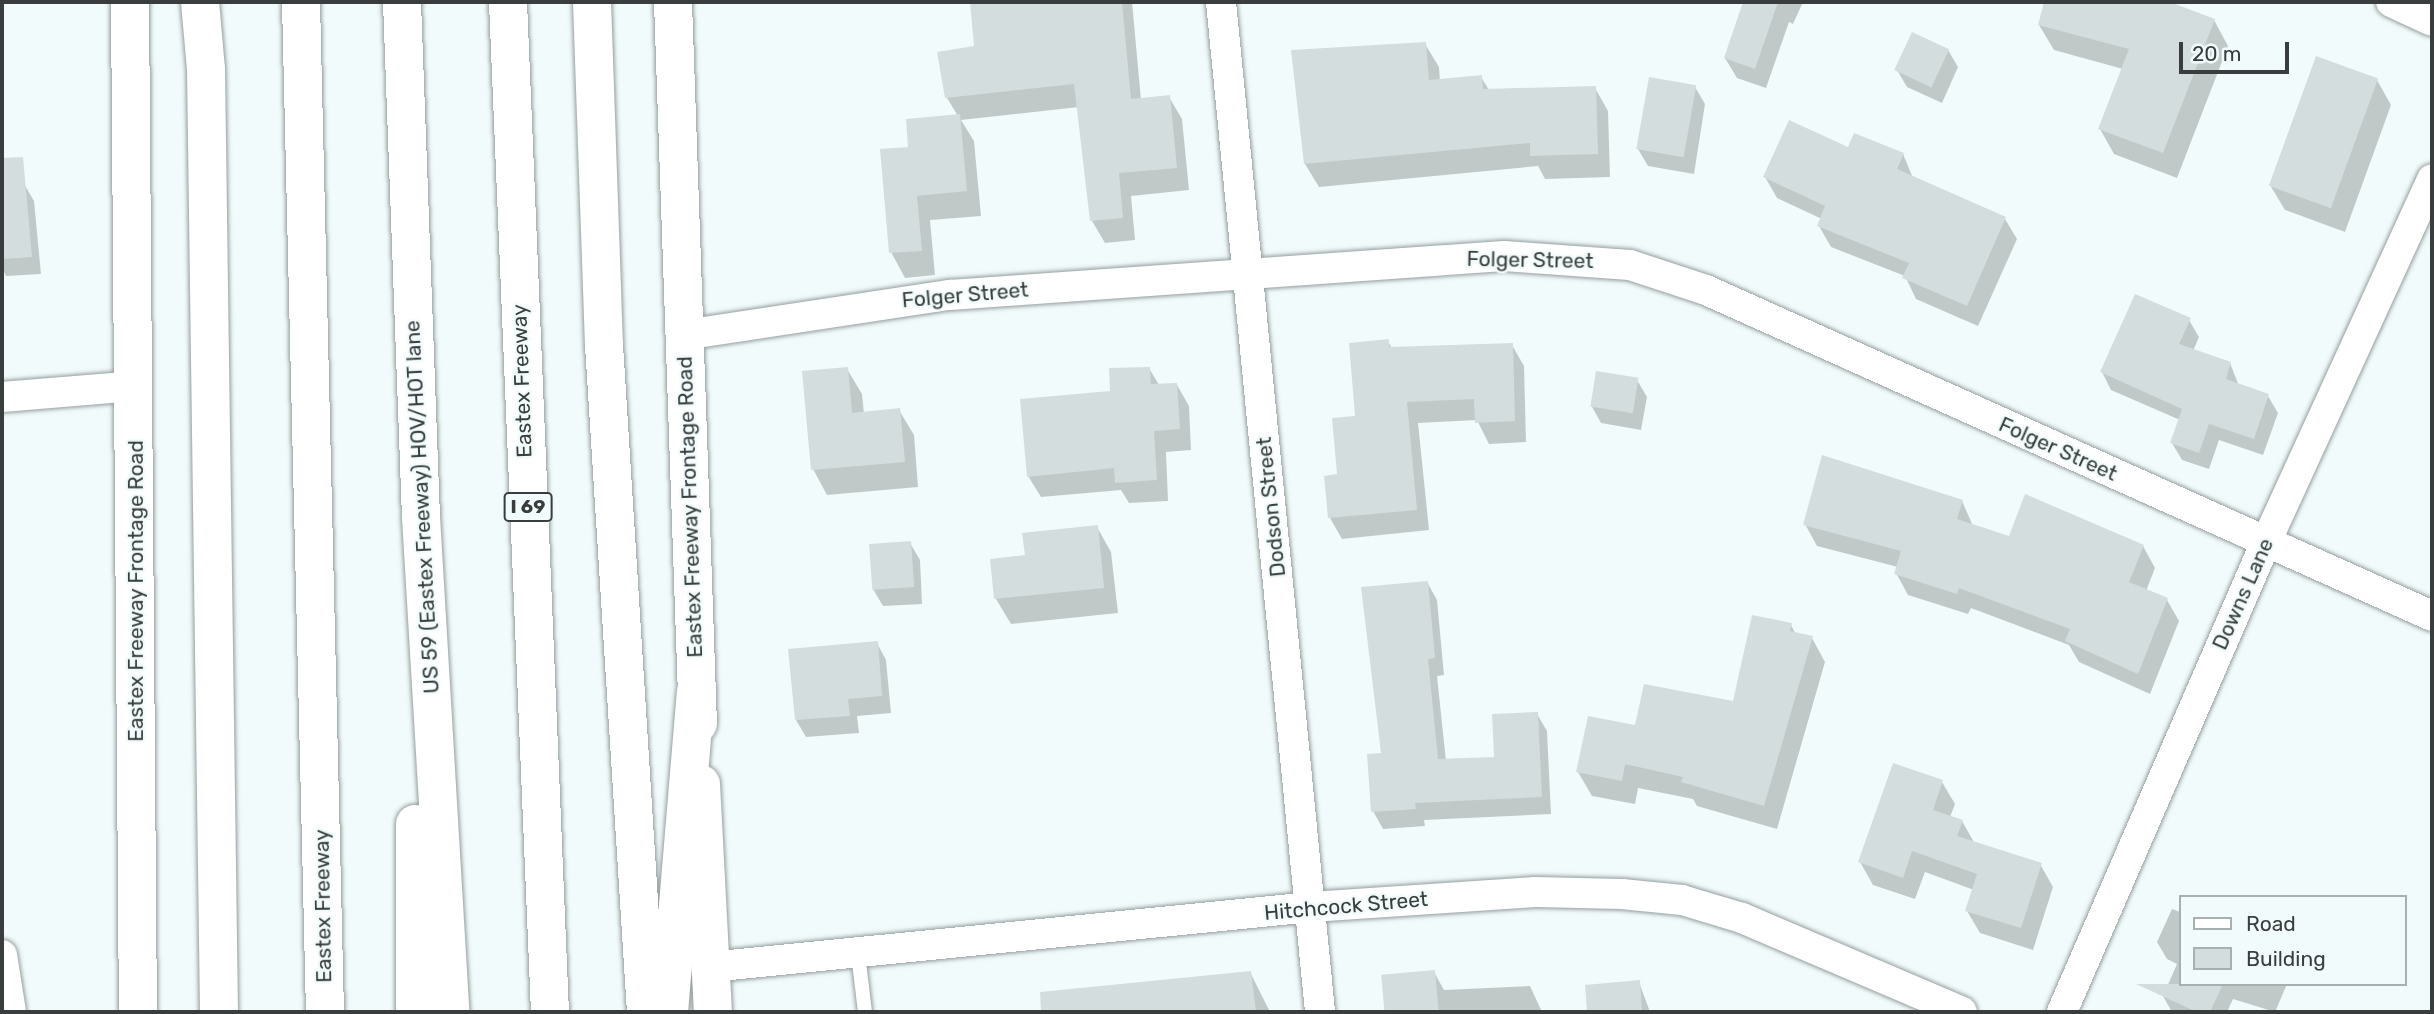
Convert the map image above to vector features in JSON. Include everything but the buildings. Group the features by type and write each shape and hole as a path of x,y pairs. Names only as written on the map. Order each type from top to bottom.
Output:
{"main road":[{"name":"Eastex Freeway Frontage Road","path":"130,2 138,1012"},
{"path":"200,2 206,69 219,1012"},
{"name":"Eastex Freeway","path":"301,2 325,1012"},
{"name":"US 59 (Eastex Freeway) HOV/HOT lane","path":"402,2 421,517 448,1000"},
{"name":"Eastex Freeway","path":"508,2 551,1012"},
{"path":"592,2 604,345 646,1012"},
{"name":"Eastex Freeway Frontage Road","path":"673,2 696,692 713,1012"},
{"path":"415,1012 421,517"},
{"path":"669,1012 696,692"},
{"path":"299,1012 321,799"}],"street":[{"name":"Dodson Street","path":"1221,2 1320,1012"},
{"path":"2391,2 2432,21"},
{"name":"Downs Lane","path":"2062,1012 2266,542 2432,179"},
{"name":"Folger Street","path":"684,335 950,295 1504,256 1630,265 1706,290 2432,616"},
{"path":"2,397 135,386"},
{"name":"Hitchcock Street","path":"709,967 1311,907 1535,892 1682,900 1791,936 1957,1011"},
{"path":"2,955 11,1012"}],"lane":[{"path":"858,954 865,1012"}]}
